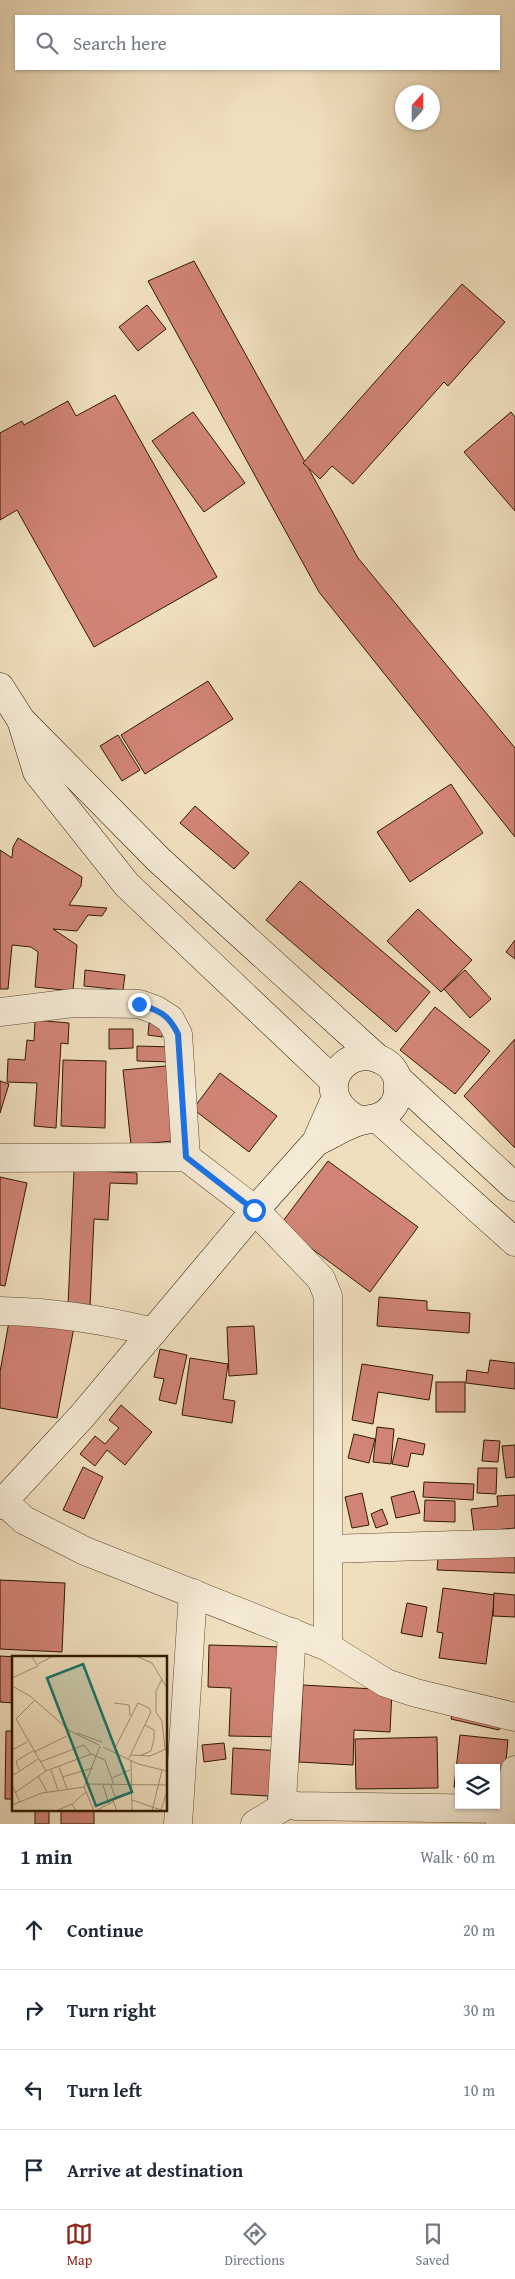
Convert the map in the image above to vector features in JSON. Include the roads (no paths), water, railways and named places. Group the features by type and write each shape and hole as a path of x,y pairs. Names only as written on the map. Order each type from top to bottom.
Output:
{"street":[{"path":"0,687 21,720 159,860 376,1057 390,1065 398,1079 515,1187"},
{"path":"21,720 37,772 127,885 334,1090 345,1114 370,1120 515,1242"},
{"path":"0,1012 72,1003 139,1004 156,1010 170,1019 178,1034 186,1157"},
{"path":"376,1057 358,1056 342,1065 316,1142 254,1210 84,1415 2,1503 24,1520 86,1551 328,1647 386,1683 416,1693 515,1717"},
{"path":"316,1142 392,1109 399,1095 398,1079"},
{"path":"0,1158 186,1157 254,1210 321,1279 328,1296 328,1647"},
{"path":"0,1311 49,1312 111,1321 153,1332"},
{"path":"329,1549 515,1542"},
{"path":"178,1824 193,1593"},
{"path":"292,1632 282,1801 296,1806 502,1816 515,1770"},
{"path":"256,1824 288,1804"}]}
